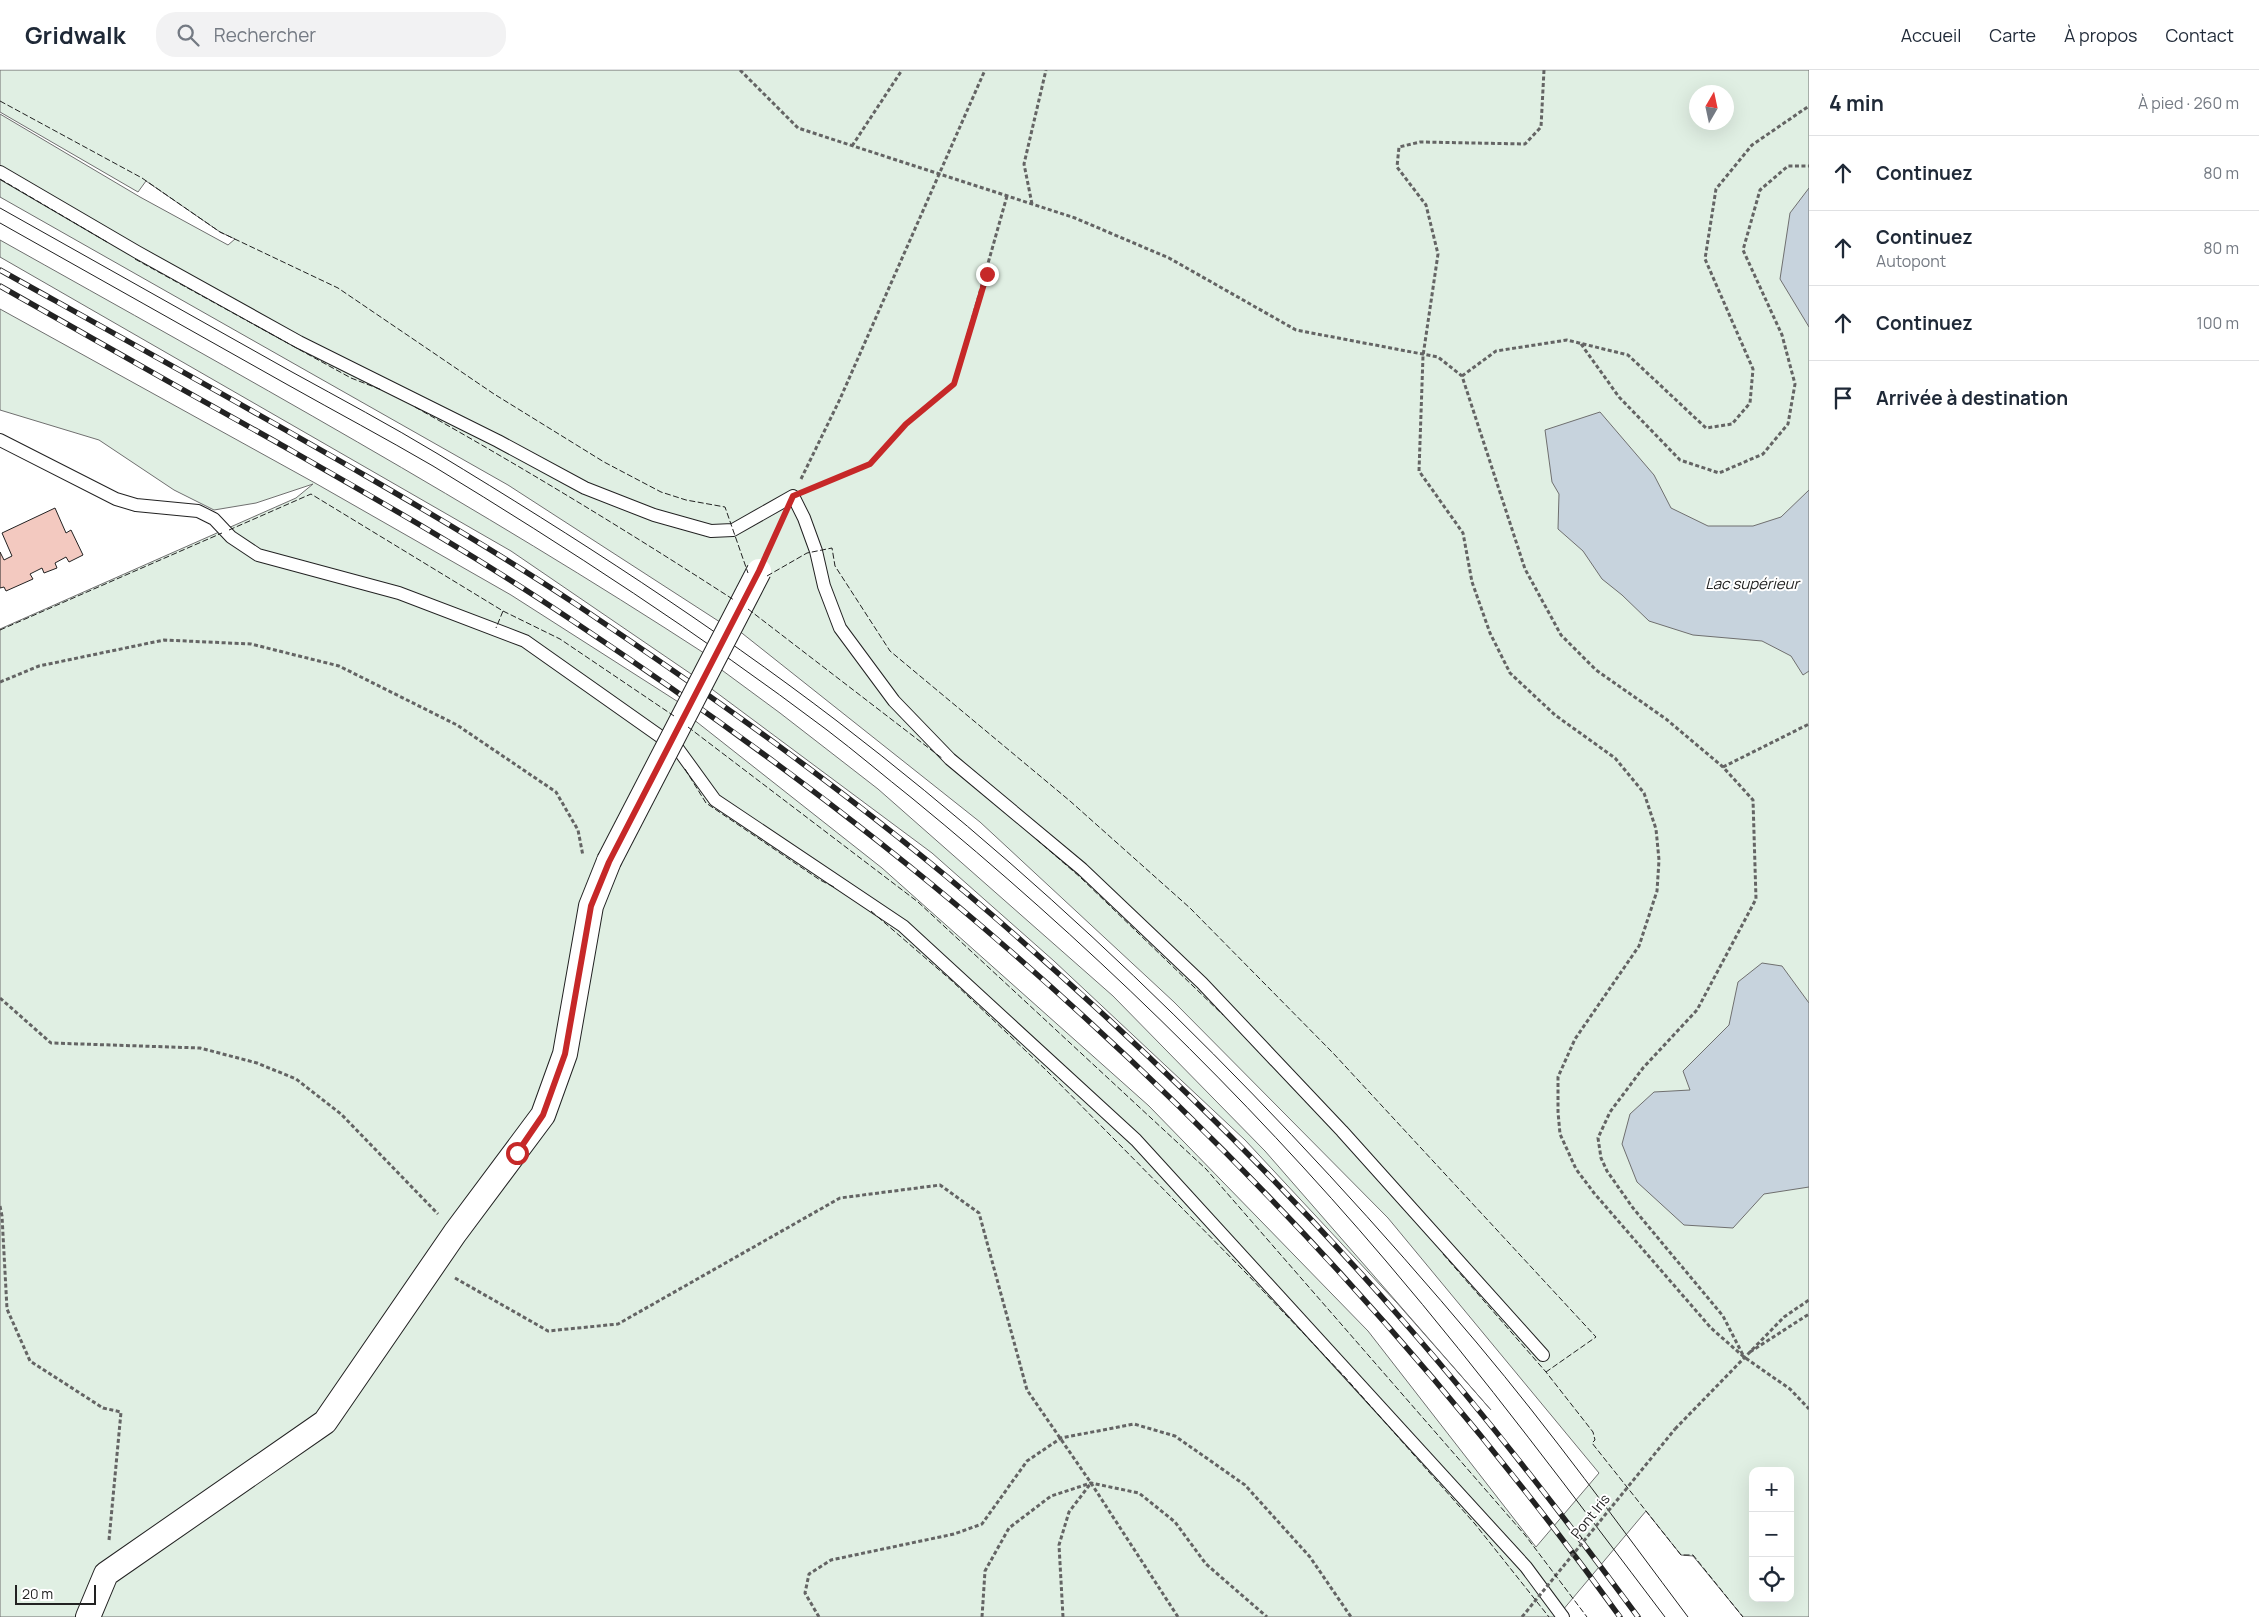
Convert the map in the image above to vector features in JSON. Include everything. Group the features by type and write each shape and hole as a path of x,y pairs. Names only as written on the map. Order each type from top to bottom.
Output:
{"street":[{"path":"88,1617 106,1574 326,1422 456,1233 517,1153 543,1115 565,1054 591,906 609,862 759,571"}],"lane":[{"path":"0,172 137,252 299,342 498,441 585,488 654,515 711,531 733,530 793,496 804,518 816,551 824,586 840,628 894,701 950,759 1082,869 1202,983 1342,1131 1542,1355"},
{"path":"0,440 116,499 136,505 198,511 214,518 231,537 258,555 399,593 525,641 678,749 715,800 903,926 1136,1140 1526,1567 1563,1617"}],"path":[{"path":"740,70 798,128 1075,218 1169,258 1296,330 1423,356 1438,357 1462,376 1525,570 1562,635 1596,670 1666,719 1722,767 1753,800 1756,899 1697,1010 1643,1068 1610,1112 1598,1138 1601,1158 1607,1171 1633,1208 1723,1316 1744,1357"},
{"path":"852,146 902,70"},
{"path":"759,571 840,400 985,70"},
{"path":"1032,204 1024,164 1046,70"},
{"path":"1544,70 1541,127 1525,144 1420,142 1399,148 1397,167 1426,205 1438,254 1423,356 1419,471 1463,533 1472,582 1490,633 1510,673 1556,715 1615,758 1644,792 1656,829 1659,860 1657,891 1639,946 1575,1039 1558,1078 1560,1134 1576,1169 1594,1193 1711,1328 1744,1357 1790,1389 1809,1409"},
{"path":"1462,376 1496,351 1567,340 1628,355 1706,428 1732,424 1750,403 1753,368 1705,259 1716,189 1752,145 1809,106"},
{"path":"1581,343 1619,397 1680,460 1719,473 1763,454 1788,424 1795,384 1782,335 1743,250 1760,190 1788,166 1809,166"},
{"path":"793,496 870,464 906,424 954,384 1008,196"},
{"path":"0,682 39,666 164,640 251,644 339,666 457,725 556,792 578,830 583,858"},
{"path":"1722,767 1809,724"},
{"path":"0,998 51,1043 200,1048 257,1063 296,1079 341,1114 456,1233"},
{"path":"433,1266 548,1331 618,1324 840,1198 940,1185 979,1213 1027,1390 1091,1483 1178,1617"},
{"path":"0,1206 7,1309 30,1361 103,1408 121,1412 106,1574"},
{"path":"1744,1357 1784,1317 1809,1300"},
{"path":"1744,1357 1809,1314"},
{"name":"Pont Iris","path":"1522,1617 1675,1429 1744,1357"},
{"path":"819,1617 805,1593 809,1574 831,1560 954,1534 982,1524 1027,1461 1061,1438 1134,1424 1175,1436 1245,1485 1310,1557 1351,1617"},
{"path":"1063,1617 1060,1545 1070,1512 1091,1483"},
{"path":"982,1617 985,1570 1009,1528 1051,1496 1091,1483 1139,1493 1176,1522 1206,1564 1267,1617"}],"green space":[{"path":"0,70 1809,70 1809,1617 1743,1617 1693,1556 1681,1555 1646,1511 1557,1617 0,1617 0,629 296,498 313,484 256,503 214,510 174,490 99,440 0,410 0,309 315,483 511,595 683,705 697,678 511,551 0,257 0,240 446,494 534,546 707,655 723,624 508,485 0,197 0,114 140,197 228,245 235,239 220,232 146,181 138,192 0,112","holes":["738,630 980,822 1174,1002 1388,1218 1599,1473 1536,1547 1368,1331 1149,1106 882,868 693,719 709,687 932,853 1054,961 1245,1140 1397,1303 1491,1410 1265,1151 1113,996 878,789 719,668"]}],"water":[{"path":"1809,188 1809,327 1780,279 1790,213"},
{"name":"Lac supérieur","path":"1600,412 1654,475 1671,508 1708,526 1753,526 1781,517 1809,490 1809,671 1803,675 1791,656 1762,641 1693,635 1649,621 1602,579 1583,551 1558,529 1559,494 1552,482 1545,430"},
{"path":"1762,963 1782,966 1809,1003 1809,1187 1764,1194 1733,1228 1684,1225 1637,1182 1622,1144 1630,1114 1654,1092 1690,1090 1683,1071 1729,1025 1738,982"}],"building":[{"path":"55,508 66,533 71,530 83,555 69,562 66,557 55,563 57,568 44,573 42,568 30,574 33,579 6,591 4,587 0,588 0,552 4,560 12,556 2,533"}],"tram line":[{"path":"0,208 402,433 540,517 641,582 740,650 837,721 925,791 1010,863 1093,938 1253,1094 1329,1175 1404,1258 1504,1376 1584,1478 1688,1617"},
{"path":"0,223 433,466 534,528 683,626 827,730 977,852 1100,962 1160,1020 1219,1078 1332,1199 1458,1348 1665,1617"}],"railway":[{"path":"0,270 321,450 525,571 630,641 789,753 941,872 1101,1012 1208,1114 1312,1220 1411,1330 1499,1435 1556,1507 1638,1617"},
{"path":"0,286 388,506 534,595 675,691 779,765 930,883 1068,1002 1154,1082 1320,1251 1399,1339 1476,1430 1549,1522 1620,1617"}],"fence":[{"path":"0,101 142,178 220,232 338,288 494,394 604,462 661,492 686,500 725,507 748,573"},
{"path":"0,179 107,242"},
{"path":"135,259 351,378 382,390"},
{"path":"415,407 576,501 734,600"},
{"path":"229,530 311,494 503,611 496,628"},
{"path":"0,630 222,533"},
{"path":"767,576 807,553 832,548 835,566 890,651 1070,801 1190,908 1333,1053 1596,1337 1546,1372"},
{"path":"748,609 943,759"},
{"path":"503,611 560,639 674,716"},
{"path":"688,727 918,902 1206,1169 1525,1535 1587,1617"},
{"path":"685,769 706,803 820,880 836,888"},
{"path":"1036,839 1080,877 1223,1015"},
{"path":"871,911 952,981 1046,1070 1246,1273 1344,1376 1475,1524 1549,1617"},
{"path":"1443,1254 1546,1372 1593,1432 1595,1440 1592,1443 1681,1555 1693,1555 1743,1617"}],"route":[{"path":"517,1153 543,1115 565,1054 591,906 609,862 759,571 793,496 870,464 906,424 954,384 987,274"}]}
